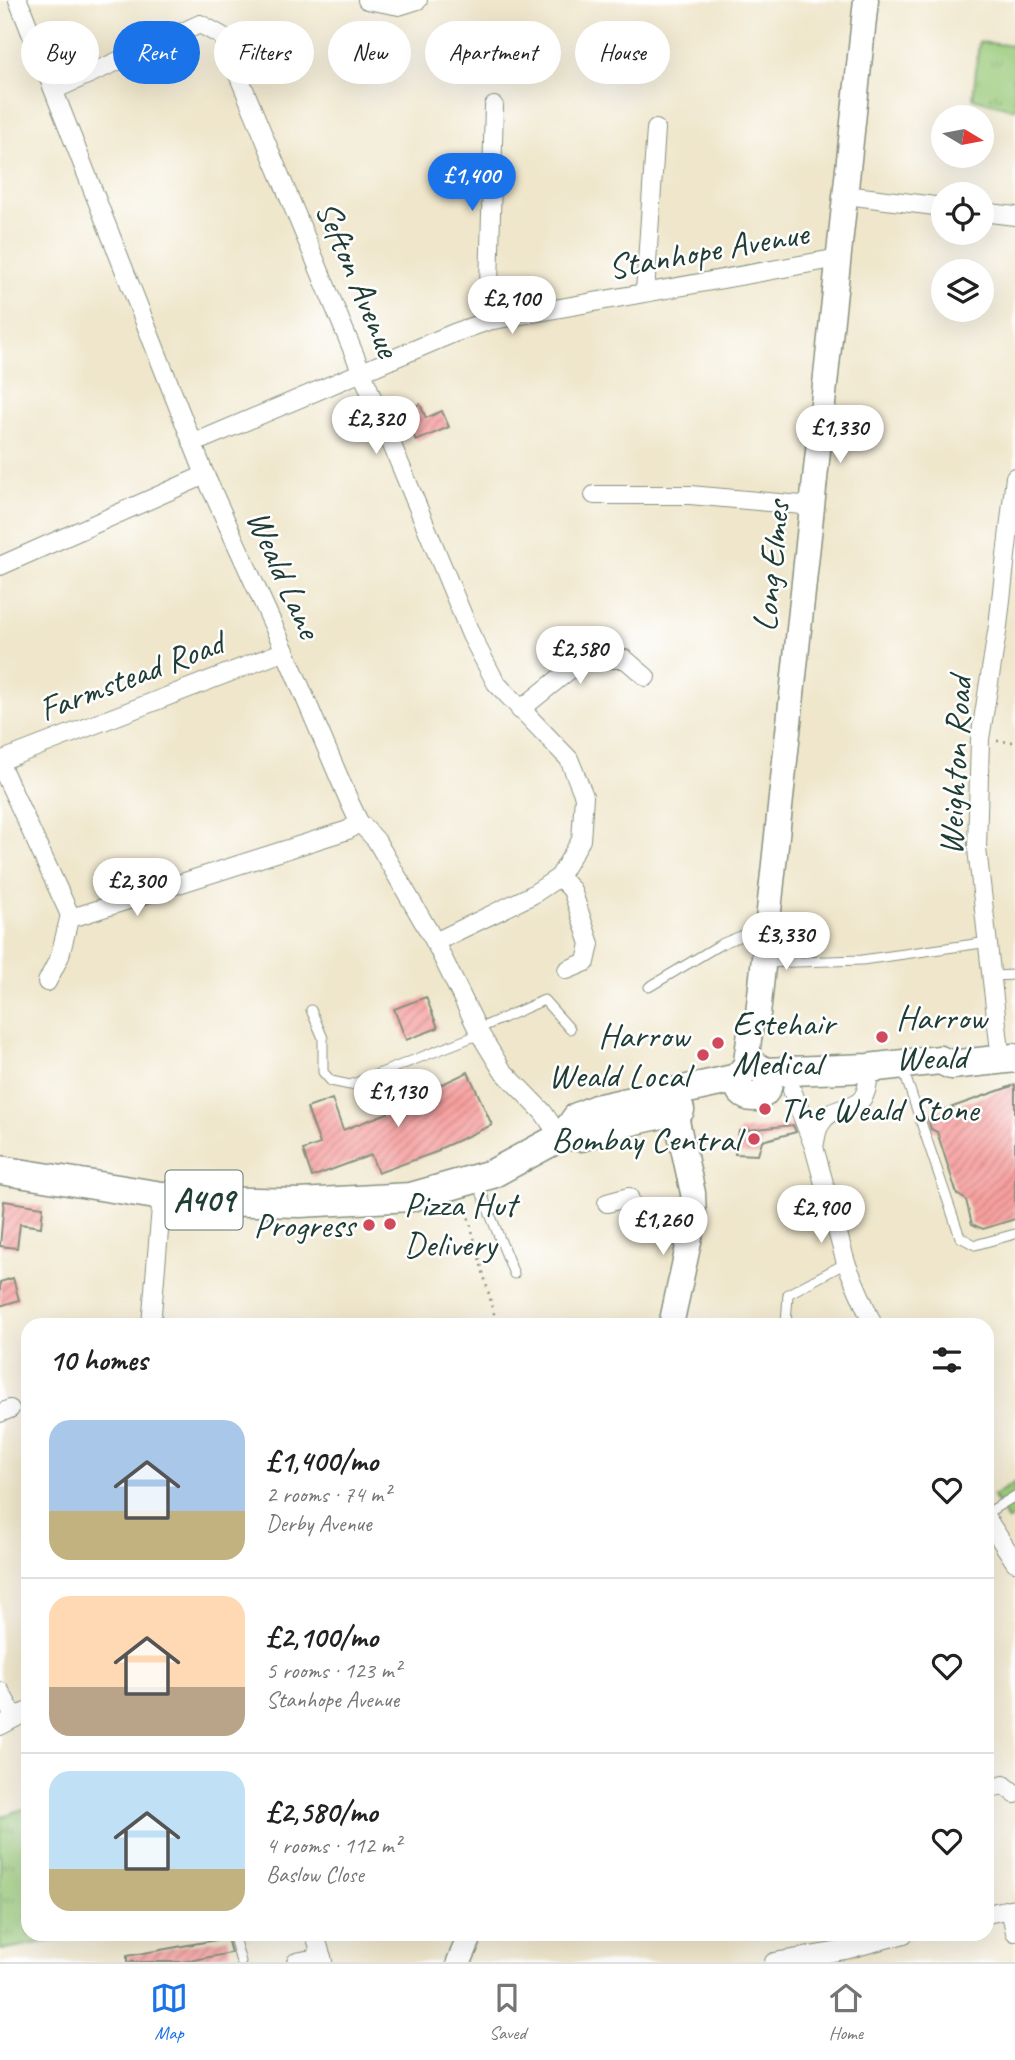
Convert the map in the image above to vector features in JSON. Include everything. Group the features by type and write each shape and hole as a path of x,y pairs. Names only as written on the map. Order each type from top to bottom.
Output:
{"main road":[{"name":"A409","path":"752,1079 792,1090 940,1060 951,1065 1008,1059"},
{"name":"A409","path":"0,1170 162,1196 300,1203 411,1197 492,1174 562,1136 577,1117 623,1102 673,1102 752,1079 869,1075 906,1078 942,1074 951,1065"}],"street":[{"name":"Weald Lane","path":"18,0 205,475 359,822 376,839 502,1070 562,1136"},
{"path":"367,0 399,6 418,0"},
{"name":"Long Elmes","path":"752,1079 751,1025 758,1014 764,963 866,0"},
{"name":"Sefton Avenue","path":"54,90 200,24 222,36 471,635 496,683 569,759 584,796 581,840 559,877 532,895 435,943"},
{"path":"488,321 494,106"},
{"path":"645,292 656,129"},
{"path":"846,195 931,206"},
{"path":"994,213 1015,216"},
{"name":"Stanhope Avenue","path":"194,443 454,332 488,321 839,258"},
{"path":"0,566 205,475"},
{"name":"Weighton Road","path":"1008,1059 992,976 977,848 980,739 998,626 1015,477"},
{"path":"594,495 690,495 813,506"},
{"name":"Farmstead Road","path":"1,768 285,651"},
{"path":"520,710 583,659 625,659 646,677"},
{"path":"1,768 70,915 60,956 47,982"},
{"path":"70,915 78,916 348,831 359,822"},
{"path":"559,877 572,890 590,944 586,962 567,970"},
{"path":"814,1147 819,1125 827,1115 860,1103 866,1094 869,1075"},
{"path":"792,1090 814,1147 846,1263 870,1318"},
{"path":"673,1102 693,1194 694,1223 673,1318"},
{"path":"151,1318 162,1196"},
{"path":"607,1203 629,1197 635,1215 694,1223"},
{"path":"994,1529 1015,1562"},
{"path":"0,1691 14,1719"},
{"path":"994,1787 1004,1785 1015,1794"},
{"path":"994,1912 1012,1908 1015,1932"},
{"path":"296,1962 323,1959 317,1941"},
{"path":"459,1962 468,1941"},
{"path":"774,1962 845,1950 878,1941"}],"lane":[{"path":"649,987 722,944 768,926"},
{"path":"764,963 862,960 989,942"},
{"path":"992,976 1015,975"},
{"path":"311,1010 323,1038 323,1072 331,1081 350,1085 479,1032 544,1000 570,1029"},
{"path":"906,1078 960,1237 975,1245 1015,1234"},
{"path":"468,1181 514,1274"},
{"path":"786,1318 788,1294 846,1263"},
{"path":"994,1509 1015,1496"},
{"path":"235,1941 241,1962"}],"path":[{"path":"468,1181 496,1318"}],"green space":[{"path":"979,42 1015,46 1015,110 973,98"},
{"path":"1015,1482 1015,1516 1008,1521 994,1495"},
{"path":"21,1810 21,1941 51,1941 0,1950 0,1817"}],"building":[{"path":"420,404 426,418 442,411 449,427 416,441 403,411"},
{"path":"426,997 438,1028 406,1040 394,1009"},
{"path":"468,1072 492,1125 439,1151 378,1173 371,1155 312,1177 303,1150 320,1144 307,1108 332,1099 343,1130 388,1113 382,1097 399,1091 405,1107 428,1098 425,1092"},
{"path":"1015,1085 1015,1219 983,1229 972,1224 966,1200 957,1194 937,1132 931,1129 928,1119 933,1111 947,1109"},
{"name":"Bombay Central","path":"793,1125 796,1132 762,1141 758,1155 735,1154 739,1131"},
{"path":"4,1201 43,1207 41,1227 20,1224 17,1248 0,1246"},
{"path":"13,1278 19,1300 0,1306 0,1282"},
{"path":"210,1941 228,1941 231,1953 183,1962 127,1962 127,1956"}],"place":[{"name":"Harrow Weald","path":"882,1037"},
{"name":"Estehair Medical","path":"718,1043"},
{"name":"Harrow Weald Local","path":"703,1055"},
{"name":"The Weald Stone","path":"765,1109"},
{"name":"Bombay Central","path":"754,1139"},
{"name":"Pizza Hut Delivery","path":"390,1224"},
{"name":"Progress","path":"369,1225"}]}
